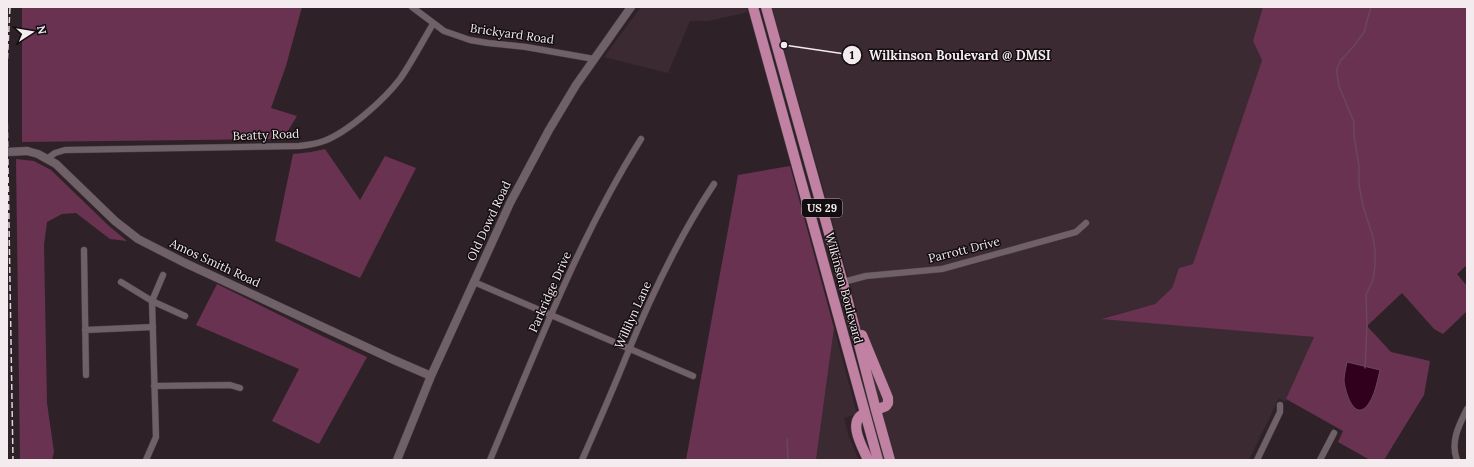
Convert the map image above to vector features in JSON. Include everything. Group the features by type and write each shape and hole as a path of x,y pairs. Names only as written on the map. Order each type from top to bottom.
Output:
{"main road":[{"name":"Wilkinson Boulevard","path":"753,7 878,460"},
{"name":"Wilkinson Boulevard","path":"766,7 843,282 890,460"},
{"path":"846,294 888,398 886,406 876,410"},
{"path":"865,413 857,419 856,430 868,460"}],"street":[{"name":"Brickyard Road","path":"412,7 433,24 449,33 470,40 526,47 594,59"},
{"name":"Old Dowd Road","path":"397,460 431,376 508,206 561,109 631,7"},
{"name":"Beatty Road","path":"48,158 55,153 65,150 300,146 323,141 334,137 352,124 383,97 400,79 433,24"},
{"name":"Parkridge Drive","path":"490,460 550,316 579,253 627,162 641,139"},
{"name":"Amos Smith Road","path":"7,152 27,151 48,158 64,170 115,221 138,239 185,263 431,376"},
{"name":"Willilyn Lane","path":"582,460 629,349 663,274 698,209 714,184"},
{"name":"Parrott Drive","path":"843,282 866,276 942,269 1076,232 1086,223"},
{"path":"84,250 86,375"},
{"path":"146,460 156,437 152,301 163,275"},
{"path":"121,282 152,301 185,316"},
{"path":"474,282 550,316 693,376"},
{"path":"85,330 153,327"},
{"path":"154,386 230,385 240,388"},
{"path":"1257,460 1280,412 1280,405"},
{"path":"1457,460 1454,450 1455,440 1467,409"},
{"path":"865,413 876,410"},
{"path":"1320,460 1334,433"}],"shaded area":[{"path":"22,7 302,7 286,66 271,108 297,116 283,139 22,142"},
{"path":"641,7 746,7 748,12 709,21 690,21 668,73 604,57"},
{"path":"772,7 1365,7 1262,60 1193,264 1179,268 1172,288 1155,304 1102,318 1315,337 1285,402 1279,398 1249,460 896,460 864,345 853,294"},
{"path":"1263,7 1467,7 1467,265 1457,274 1467,286 1467,311 1443,334 1434,329 1402,293 1367,326 1391,352 1430,361 1424,395 1384,460 1370,460 1338,442 1343,431 1286,399 1314,337 1101,319 1155,304 1172,288 1179,268 1193,264 1262,60 1253,41"},
{"path":"325,149 360,200 385,156 416,168 360,278 275,241 293,154"},
{"path":"16,159 34,161 51,170 109,226 127,241 110,239 76,213 62,214 47,222 44,245 47,403 54,452 52,460 20,460"},
{"path":"790,166 834,328 816,460 686,460 738,175"},
{"path":"217,284 367,357 319,444 272,421 299,369 196,325"},
{"path":"834,328 857,414 844,418 849,437 859,460 816,460"},
{"path":"1347,362 1380,370 1372,398 1367,406 1362,410 1358,410 1354,407 1346,391 1344,381"}],"waterway":[{"path":"1365,368 1367,326 1366,295 1373,280 1375,251 1373,237 1363,206 1359,185 1359,166 1354,136 1354,122 1339,86 1337,68 1341,60 1364,32 1371,7"},
{"path":"787,439 788,460"}],"railway":[{"path":"7,68 10,7"},
{"path":"7,105 13,460"}],"place":[{"name":"Wilkinson Boulevard @ DMSI","path":"784,45"}]}
